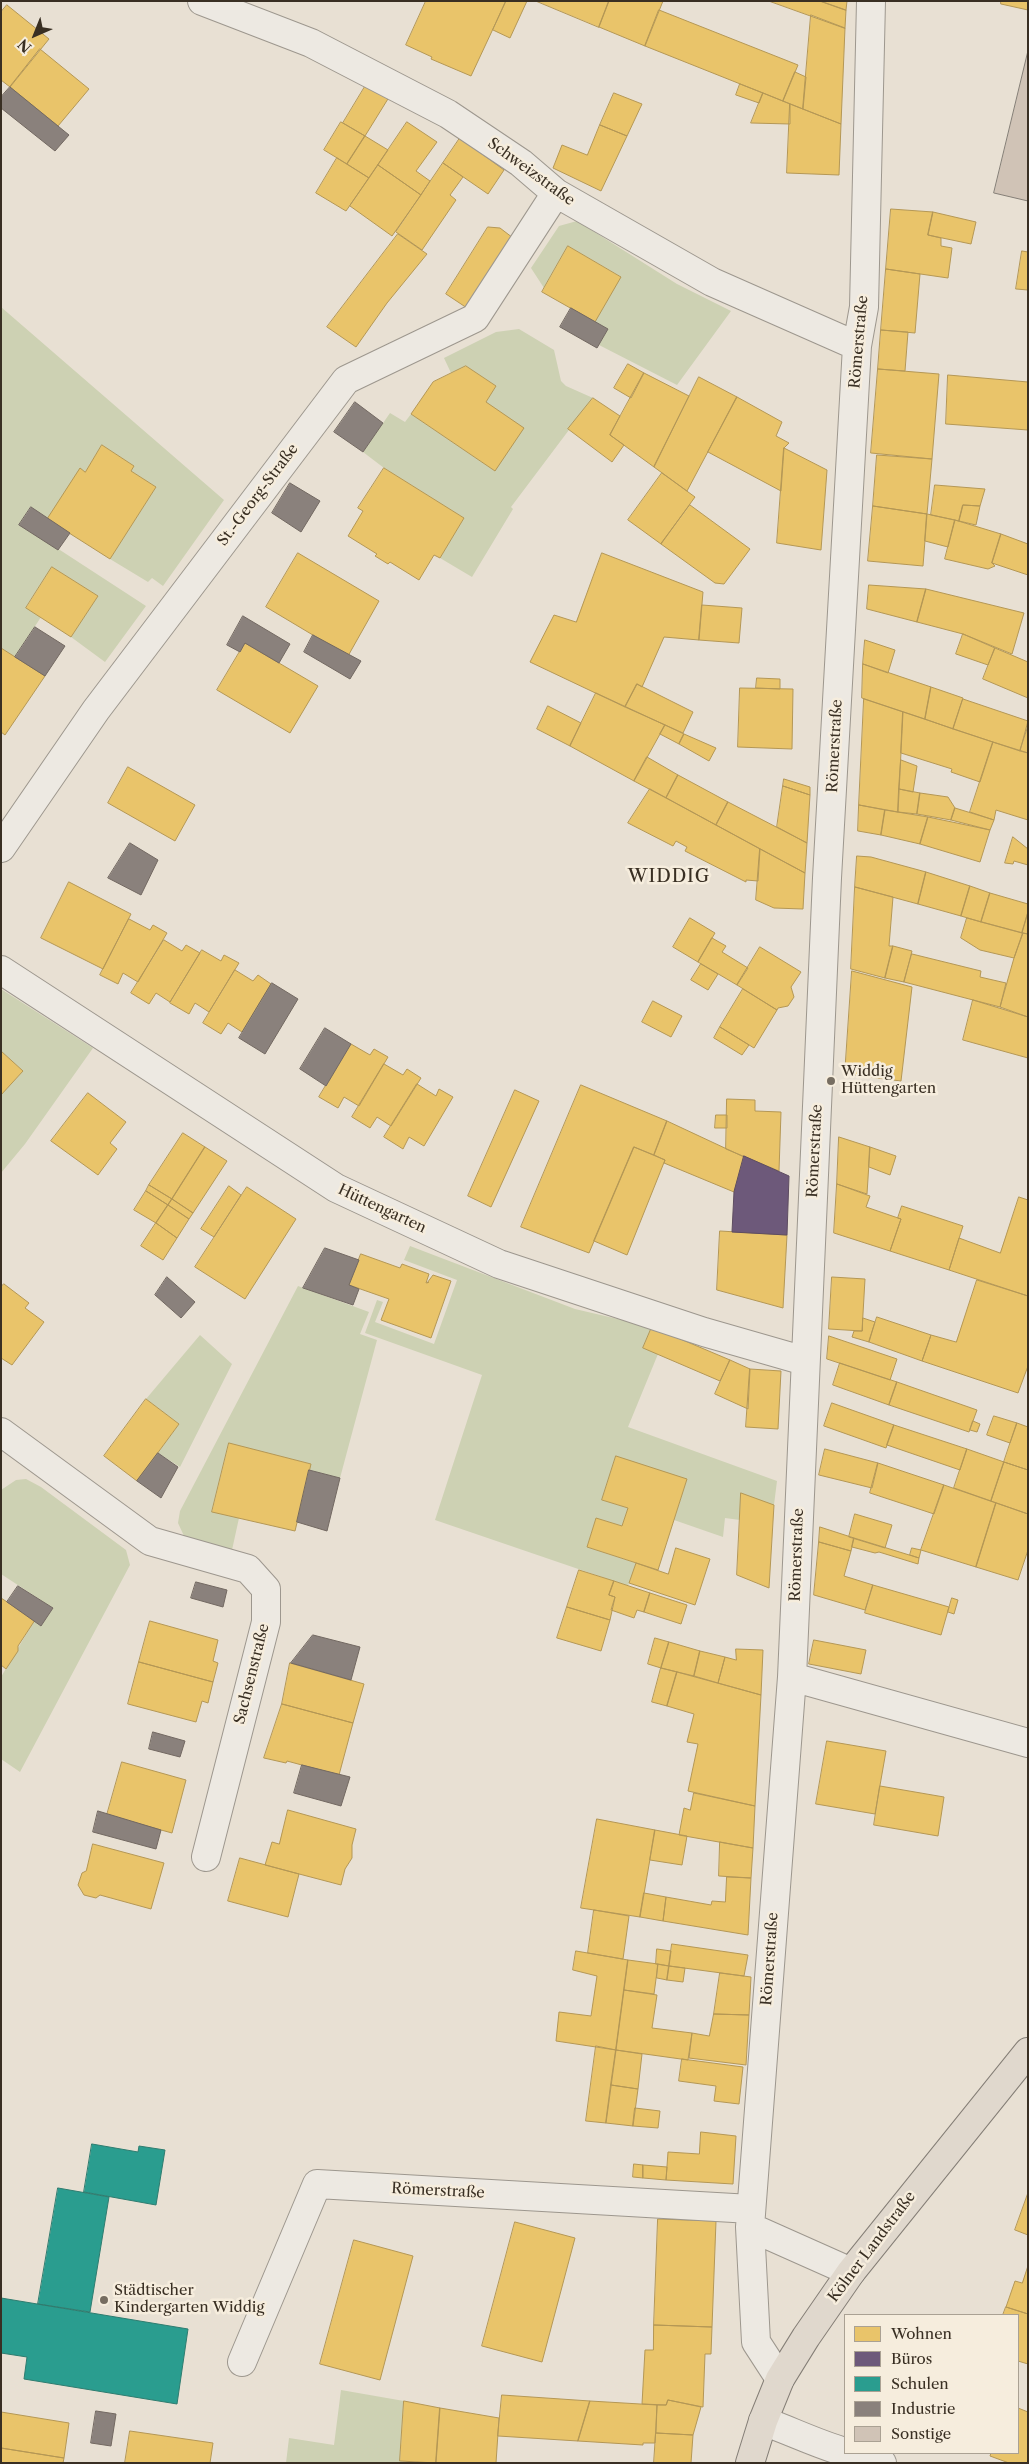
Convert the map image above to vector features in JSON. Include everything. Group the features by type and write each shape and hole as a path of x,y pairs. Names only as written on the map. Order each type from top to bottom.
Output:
{"main road":[{"name":"Kölner Landstraße","path":"750,2463 763,2422 780,2379 851,2272 1028,2052"}],"street":[{"name":"Schweizstraße","path":"202,1 310,43 448,114 521,163 556,193 712,282 858,346"},
{"name":"Römerstraße","path":"780,2379 756,2342 751,2218 792,1677 827,878 858,346 864,307 871,1"},
{"name":"St.-Georg-Straße","path":"1,848 96,710 346,380 475,318 556,193"},
{"name":"Hüttengarten","path":"1,970 336,1188 499,1264 704,1332 805,1362"},
{"name":"Sachsenstraße","path":"5,1445 150,1540 248,1570 266,1590 266,1622 206,1857"},
{"path":"792,1677 1028,1743"},
{"name":"Römerstraße","path":"242,2362 317,2184 751,2218 851,2272"},
{"path":"763,2422 818,2444 844,2451"},
{"path":"853,2454 882,2463"}],"green space":[{"path":"577,221 677,284 731,311 677,385 599,345 608,329 595,322 620,276 568,246 544,288 531,268 559,226"},
{"path":"1,307 224,500 163,586 152,578 148,582 110,559 156,487 131,471 134,466 102,445 85,472 80,469 48,518 30,507 20,524 146,606 105,662 71,637 98,596 52,567 26,607 41,617 15,657 1,648"},
{"path":"519,329 554,350 561,381 566,386 593,398 511,507 513,509 472,577 440,558 464,518 384,468 363,452 390,413 405,422 411,414 495,471 486,402 496,386 466,366 451,373 444,358 496,332"},
{"path":"1,989 93,1048 25,1144 1,1173 1,1095 23,1071 1,1051"},
{"path":"410,1246 575,1309 652,1327 658,1354 628,1427 777,1481 774,1505 740,1520 725,1518 723,1537 674,1520 687,1479 602,1500 628,1508 622,1526 596,1518 587,1547 636,1563 628,1586 435,1520 482,1375 365,1333 377,1300 383,1302 375,1322 434,1344 457,1280 404,1260"},
{"path":"298,1286 369,1312 360,1334 377,1340 340,1478 309,1470 311,1464 229,1444 212,1511 239,1518 232,1550 184,1536 178,1523 180,1511"},
{"path":"200,1335 232,1364 180,1467 158,1453 179,1424 146,1399"},
{"path":"26,1479 41,1487 126,1550 130,1565 20,1772 1,1759 1,1677 34,1621 41,1626 53,1608 1,1574 1,1490 16,1480"},
{"path":"341,2390 404,2401 400,2461 427,2463 286,2463 289,2438 334,2445"}],"building: Wohnen":[{"path":"426,1 506,1 471,76 431,59 432,57 406,45"},
{"path":"506,1 527,1 510,38 493,30"},
{"path":"536,1 609,1 599,27"},
{"path":"609,1 663,1 645,46 599,27"},
{"path":"769,1 820,1 846,10 845,28"},
{"path":"820,1 847,1 846,10"},
{"path":"1001,1 1028,1 1028,10 1001,4"},
{"path":"7,5 49,39 10,87 1,80 1,12"},
{"path":"659,10 798,65 783,101 645,46"},
{"path":"811,15 845,28 841,124 803,109"},
{"path":"40,49 89,89 58,126 10,87"},
{"path":"795,72 806,77 803,109 783,101"},
{"path":"369,80 391,94 365,136 343,123"},
{"path":"740,84 763,93 759,103 736,95"},
{"path":"614,93 642,104 627,136 600,125"},
{"path":"763,93 790,104 790,124 751,123"},
{"path":"790,104 841,124 839,175 787,173"},
{"path":"341,122 365,136 347,164 324,150"},
{"path":"407,122 437,142 416,171 430,181 421,195 378,165"},
{"path":"600,125 627,136 601,191 553,168 562,145 587,155"},
{"path":"365,136 388,150 369,178 347,164"},
{"path":"460,138 504,170 488,194 443,163"},
{"path":"337,158 369,178 346,211 316,193"},
{"path":"443,163 463,177 450,195 456,200 422,250 396,232"},
{"path":"378,165 421,195 392,236 350,206"},
{"path":"891,209 933,212 928,235 941,238 941,246 952,248 948,278 886,269"},
{"path":"933,212 976,222 971,244 928,235"},
{"path":"488,227 500,228 517,241 470,310 446,294"},
{"path":"398,234 427,254 387,303 356,347 327,327"},
{"path":"568,246 621,277 595,322 542,292"},
{"path":"1022,251 1028,252 1028,290 1016,289"},
{"path":"886,269 920,274 915,333 881,330"},
{"path":"881,330 908,332 905,371 878,369"},
{"path":"628,364 644,373 631,398 614,388"},
{"path":"466,366 496,386 486,402 524,428 495,471 411,414 433,382"},
{"path":"878,369 939,374 932,459 871,453"},
{"path":"644,373 689,396 654,467 610,435"},
{"path":"948,375 1028,382 1028,430 946,424"},
{"path":"699,377 737,397 687,491 654,467"},
{"path":"737,397 782,422 776,436 789,443 784,448 781,491 708,452"},
{"path":"593,398 620,416 610,435 624,445 612,462 568,429"},
{"path":"102,445 134,466 131,471 156,487 110,559 47,519 80,468 85,472"},
{"path":"784,448 827,470 821,550 777,543"},
{"path":"877,455 932,459 927,514 873,506"},
{"path":"384,468 464,518 440,558 434,555 419,580 390,562 388,564 375,556 377,554 348,536 363,511 358,508"},
{"path":"662,473 695,497 661,544 628,520"},
{"path":"935,485 985,489 980,506 963,505 959,521 931,515"},
{"path":"690,505 750,549 724,584 715,583 661,544"},
{"path":"963,505 980,506 976,525 959,521"},
{"path":"873,506 927,514 923,566 868,561"},
{"path":"927,514 955,520 948,547 925,541"},
{"path":"955,520 1001,534 992,563 995,566 988,569 945,559"},
{"path":"1001,534 1028,544 1028,575 992,563"},
{"path":"298,553 379,601 348,656 266,607"},
{"path":"602,553 703,592 699,640 664,637 642,687 637,684 625,707 530,662 554,615 576,622"},
{"path":"52,567 98,596 71,637 26,608"},
{"path":"869,585 926,589 917,622 867,609"},
{"path":"926,589 1024,613 1012,654 963,634 917,622"},
{"path":"702,605 742,608 739,643 699,640"},
{"path":"963,634 995,648 988,665 956,654"},
{"path":"865,640 895,650 888,673 863,664"},
{"path":"245,643 318,686 290,733 217,690"},
{"path":"1,648 45,676 5,735 1,732"},
{"path":"995,648 1028,662 1028,698 983,679"},
{"path":"863,664 931,687 925,719 862,698"},
{"path":"757,678 780,679 780,689 756,688"},
{"path":"637,684 693,712 683,733 625,707"},
{"path":"931,687 963,698 953,729 925,719"},
{"path":"740,688 793,689 792,749 738,747"},
{"path":"596,693 665,725 634,781 570,746"},
{"path":"864,699 903,712 898,812 859,805"},
{"path":"963,699 1028,721 1020,751 953,729"},
{"path":"548,706 581,723 570,746 537,729"},
{"path":"903,712 993,742 980,782 951,772 952,769 901,753"},
{"path":"665,725 684,734 679,744 660,734"},
{"path":"1028,726 1028,753 1020,751"},
{"path":"684,734 716,748 709,761 679,744"},
{"path":"993,742 1028,753 1028,820 996,810 994,820 970,812"},
{"path":"647,757 678,775 666,798 634,781"},
{"path":"901,760 917,766 913,792 899,789"},
{"path":"128,767 195,805 175,841 108,803"},
{"path":"678,775 728,802 716,825 666,798"},
{"path":"784,779 810,787 810,795 783,786"},
{"path":"783,786 810,795 807,843 777,827"},
{"path":"650,789 760,849 758,881 746,880 746,882 685,851 687,847 676,841 673,846 628,823"},
{"path":"899,789 920,793 917,814 898,812"},
{"path":"920,793 948,797 955,808 951,820 917,814"},
{"path":"728,802 807,843 805,873 716,825"},
{"path":"859,805 885,810 881,835 858,831"},
{"path":"955,808 994,820 990,830 951,820"},
{"path":"885,810 928,817 920,844 881,835"},
{"path":"928,817 990,830 980,862 920,844"},
{"path":"1013,837 1028,849 1028,865 1014,861 1013,864 1005,863"},
{"path":"760,849 805,873 803,909 774,908 756,900"},
{"path":"857,856 871,857 926,872 918,904 855,887"},
{"path":"926,872 970,886 961,916 918,904"},
{"path":"69,882 131,914 103,969 41,938"},
{"path":"970,886 990,893 981,922 961,916"},
{"path":"855,887 893,897 889,946 893,946 885,978 851,969"},
{"path":"990,893 1028,904 1028,912 1022,933 981,922"},
{"path":"1028,912 1028,934 1022,933"},
{"path":"690,918 715,933 698,962 673,947"},
{"path":"967,918 1023,933 1014,958 980,950 961,938"},
{"path":"129,919 150,930 153,925 167,933 138,982 123,973 118,984 100,975"},
{"path":"1023,933 1028,934 1028,1017 1000,1007"},
{"path":"712,938 726,946 722,952 748,968 737,985 698,962"},
{"path":"164,940 182,951 186,945 200,953 170,1002 156,993 149,1004 131,993"},
{"path":"893,946 912,951 904,982 885,978"},
{"path":"760,947 801,972 791,987 794,997 788,1006 778,1008 777,1010 737,985"},
{"path":"202,950 221,961 224,955 239,963 209,1012 195,1003 189,1014 170,1003"},
{"path":"912,954 981,971 980,977 1006,983 1000,1007 904,982"},
{"path":"701,964 718,974 708,990 691,980"},
{"path":"235,970 253,981 258,975 271,984 242,1032 228,1023 221,1034 203,1023"},
{"path":"852,971 912,987 901,1081 845,1074"},
{"path":"743,989 777,1010 754,1048 720,1027"},
{"path":"973,1000 1028,1017 1028,1058 963,1040"},
{"path":"653,1001 682,1016 671,1037 642,1022"},
{"path":"720,1027 749,1045 742,1055 714,1038"},
{"path":"351,1044 370,1055 374,1049 388,1057 359,1106 344,1097 338,1108 319,1097"},
{"path":"1,1051 23,1071 1,1095"},
{"path":"384,1064 403,1075 407,1069 421,1078 391,1126 377,1117 370,1128 352,1117"},
{"path":"417,1084 436,1096 439,1089 453,1097 424,1146 409,1137 403,1149 384,1137"},
{"path":"581,1085 667,1121 654,1155 634,1147 589,1253 521,1227"},
{"path":"515,1090 539,1101 491,1207 468,1196"},
{"path":"88,1093 126,1122 110,1143 117,1149 98,1175 51,1141"},
{"path":"727,1099 755,1100 755,1111 781,1112 779,1171 726,1149"},
{"path":"716,1115 727,1115 727,1128 715,1128"},
{"path":"667,1121 744,1157 734,1192 664,1163 665,1160 654,1155"},
{"path":"183,1133 205,1147 172,1199 149,1185"},
{"path":"839,1137 870,1147 867,1194 837,1184"},
{"path":"205,1147 227,1161 193,1213 172,1199"},
{"path":"634,1147 665,1160 627,1255 594,1241"},
{"path":"870,1147 896,1156 890,1175 869,1167"},
{"path":"837,1184 870,1196 866,1207 901,1219 890,1251 834,1233"},
{"path":"149,1185 172,1199 168,1205 146,1191"},
{"path":"229,1186 241,1195 214,1237 201,1229"},
{"path":"247,1187 296,1219 245,1299 195,1267"},
{"path":"146,1191 168,1205 156,1223 134,1210"},
{"path":"1019,1197 1028,1200 1028,1296 949,1270 959,1238 1000,1253"},
{"path":"172,1199 193,1213 189,1219 168,1205"},
{"path":"168,1205 189,1219 177,1238 156,1223"},
{"path":"902,1206 963,1226 949,1270 890,1251 901,1219 898,1218"},
{"path":"156,1223 177,1238 163,1260 141,1246"},
{"path":"720,1231 787,1235 783,1308 717,1290"},
{"path":"361,1254 400,1268 402,1264 429,1274 426,1283 433,1275 451,1281 431,1338 381,1320 389,1299 349,1285"},
{"path":"832,1277 865,1279 862,1331 829,1329"},
{"path":"977,1280 1028,1296 1028,1366 1018,1393 922,1361 931,1335 956,1342"},
{"path":"4,1284 29,1303 25,1308 44,1322 12,1365 1,1358 1,1287"},
{"path":"877,1317 931,1335 922,1361 869,1342"},
{"path":"863,1318 875,1322 869,1342 852,1337 854,1331 862,1331"},
{"path":"652,1327 730,1360 720,1381 643,1348"},
{"path":"829,1336 897,1359 890,1380 827,1359"},
{"path":"730,1360 750,1369 748,1409 715,1394"},
{"path":"840,1363 897,1382 889,1405 833,1385"},
{"path":"750,1369 781,1371 778,1429 746,1427"},
{"path":"897,1382 977,1410 969,1432 889,1405"},
{"path":"146,1399 179,1424 137,1481 104,1456"},
{"path":"832,1403 894,1425 886,1448 824,1426"},
{"path":"994,1416 1017,1423 1010,1443 987,1435"},
{"path":"973,1421 980,1424 977,1432 970,1430"},
{"path":"1017,1423 1028,1427 1028,1470 1004,1462"},
{"path":"894,1425 967,1449 960,1470 887,1445"},
{"path":"229,1443 311,1464 295,1531 212,1512"},
{"path":"825,1449 878,1463 872,1488 819,1475"},
{"path":"967,1449 1004,1462 991,1501 954,1488"},
{"path":"616,1456 687,1479 658,1570 587,1547 596,1518 622,1526 628,1508 602,1500"},
{"path":"1004,1462 1028,1470 1028,1514 991,1501"},
{"path":"878,1463 944,1485 934,1514 870,1493"},
{"path":"944,1485 996,1503 976,1567 921,1550"},
{"path":"741,1493 774,1505 769,1588 737,1575"},
{"path":"996,1503 1028,1514 1028,1550 1018,1580 976,1567"},
{"path":"855,1514 892,1525 885,1548 849,1537"},
{"path":"820,1527 854,1538 851,1551 819,1542"},
{"path":"854,1538 919,1558 918,1564 879,1552 875,1553 852,1547"},
{"path":"819,1542 851,1551 844,1576 873,1585 865,1610 814,1595"},
{"path":"676,1548 710,1559 695,1605 629,1583 636,1563 668,1574"},
{"path":"912,1548 921,1550 919,1558 910,1555"},
{"path":"579,1570 614,1581 609,1595 615,1597 610,1620 567,1607"},
{"path":"614,1581 650,1593 644,1612 637,1610 634,1618 611,1610 615,1597 609,1595"},
{"path":"873,1585 949,1607 941,1635 865,1613"},
{"path":"650,1593 687,1605 681,1624 644,1612"},
{"path":"1,1598 35,1620 6,1669 1,1665"},
{"path":"952,1598 958,1600 954,1614 948,1612"},
{"path":"567,1607 610,1620 601,1651 557,1638"},
{"path":"150,1621 218,1640 213,1661 218,1663 213,1682 139,1662"},
{"path":"655,1638 669,1642 661,1668 648,1664"},
{"path":"814,1640 866,1650 861,1674 809,1664"},
{"path":"669,1642 700,1651 694,1676 661,1668"},
{"path":"736,1649 763,1650 761,1695 718,1683 725,1657 736,1660"},
{"path":"700,1651 725,1657 718,1683 694,1676"},
{"path":"139,1662 213,1682 208,1703 202,1701 196,1722 128,1704"},
{"path":"290,1663 364,1684 353,1723 282,1704"},
{"path":"661,1668 677,1672 667,1706 652,1702"},
{"path":"677,1672 761,1695 755,1806 688,1791 698,1744 687,1742 694,1714 667,1706"},
{"path":"282,1704 353,1723 339,1775 287,1761 286,1763 264,1758"},
{"path":"827,1741 886,1751 875,1814 816,1804"},
{"path":"122,1762 186,1780 172,1833 107,1815"},
{"path":"880,1786 944,1797 938,1836 874,1825"},
{"path":"694,1793 755,1806 753,1848 679,1835 684,1808 690,1810"},
{"path":"288,1810 356,1829 352,1845 352,1858 345,1869 341,1885 265,1865 272,1842 279,1844"},
{"path":"597,1819 655,1830 640,1917 581,1908"},
{"path":"655,1830 687,1836 682,1865 650,1860"},
{"path":"720,1842 753,1848 751,1878 719,1876"},
{"path":"93,1844 164,1863 151,1909 100,1895 96,1898 84,1895 78,1885 82,1873 86,1871"},
{"path":"240,1858 299,1874 288,1917 228,1901"},
{"path":"727,1877 751,1878 748,1935 663,1921 666,1897 711,1905 712,1901 725,1902"},
{"path":"644,1893 666,1897 663,1921 640,1917"},
{"path":"594,1910 629,1916 623,1959 588,1953"},
{"path":"672,1944 748,1955 744,1976 669,1966"},
{"path":"657,1949 671,1951 669,1966 656,1964"},
{"path":"576,1951 628,1960 616,2050 556,2041 559,2012 591,2016 597,1976 573,1970"},
{"path":"628,1960 658,1964 654,1994 624,1990"},
{"path":"658,1964 669,1966 667,1980 657,1978"},
{"path":"669,1966 685,1968 683,1982 667,1980"},
{"path":"720,1973 751,1977 749,2015 714,2014"},
{"path":"624,1990 657,1995 652,2028 692,2033 688,2060 616,2050"},
{"path":"714,2014 749,2015 746,2065 689,2058 692,2033 709,2036"},
{"path":"596,2046 616,2050 606,2123 586,2121"},
{"path":"616,2050 642,2054 638,2089 611,2085"},
{"path":"682,2059 743,2067 739,2104 714,2101 716,2086 679,2081"},
{"path":"611,2085 638,2089 633,2126 606,2123"},
{"path":"635,2108 660,2111 658,2128 633,2126"},
{"path":"701,2132 736,2136 733,2184 666,2180 668,2152 699,2154"},
{"path":"634,2164 643,2165 643,2178 633,2177"},
{"path":"643,2165 667,2167 666,2180 643,2178"},
{"path":"1028,2193 1028,2235 1015,2230"},
{"path":"658,2219 716,2221 712,2327 654,2325"},
{"path":"515,2222 575,2238 542,2362 482,2346"},
{"path":"354,2240 413,2256 380,2380 320,2364"},
{"path":"1028,2266 1028,2314 1006,2307 1015,2281 1022,2283"},
{"path":"1006,2307 1028,2314 1028,2364 1019,2361 1019,2314 1003,2314"},
{"path":"654,2325 712,2327 711,2354 705,2354 703,2407 668,2400 666,2405 642,2404 645,2350 653,2350"},
{"path":"502,2395 590,2401 578,2441 498,2436"},
{"path":"668,2400 701,2407 693,2435 656,2433 657,2405 666,2405"},
{"path":"404,2401 440,2408 436,2463 400,2461"},
{"path":"590,2401 657,2405 655,2443 643,2443 643,2445 578,2441"},
{"path":"440,2408 499,2418 496,2463 436,2463"},
{"path":"1019,2408 1028,2412 1028,2463 1009,2463 990,2456 991,2454 1019,2454"},
{"path":"1,2412 69,2423 64,2458 1,2448"},
{"path":"130,2431 213,2443 210,2463 125,2463"},
{"path":"656,2433 693,2435 691,2463 654,2463"},
{"path":"1,2448 64,2458 63,2463 1,2463"}],"building: Büros":[{"path":"744,1156 789,1176 787,1235 732,1232 734,1192"}],"building: Schulen":[{"path":"92,2144 138,2152 139,2146 165,2150 156,2205 84,2192"},
{"path":"58,2188 109,2197 90,2312 38,2304"},
{"path":"1,2298 188,2329 177,2404 24,2379 27,2357 1,2353"}],"building: Industrie":[{"path":"10,87 69,135 55,151 1,108 1,97"},
{"path":"571,308 608,329 597,348 560,327"},
{"path":"355,402 383,423 363,452 334,432"},
{"path":"290,483 320,501 301,532 272,513"},
{"path":"31,507 70,533 58,550 19,525"},
{"path":"243,616 290,644 279,663 245,643 240,652 227,645"},
{"path":"35,627 65,646 45,676 15,657"},
{"path":"313,635 361,661 350,679 304,652"},
{"path":"130,843 158,860 141,895 108,878"},
{"path":"272,983 298,999 265,1054 239,1038"},
{"path":"325,1028 351,1044 326,1086 300,1069"},
{"path":"325,1248 359,1260 349,1285 359,1289 353,1305 303,1288"},
{"path":"167,1277 195,1302 181,1318 155,1295"},
{"path":"158,1453 178,1467 161,1498 137,1481"},
{"path":"309,1470 340,1478 327,1531 297,1522"},
{"path":"196,1582 227,1590 223,1607 191,1598"},
{"path":"18,1586 53,1608 41,1626 7,1602"},
{"path":"313,1635 360,1647 351,1680 291,1663"},
{"path":"153,1732 185,1741 180,1757 149,1749"},
{"path":"302,1765 350,1777 341,1806 294,1793"},
{"path":"98,1811 161,1830 156,1849 93,1832"},
{"path":"96,2411 116,2414 111,2446 91,2443"}],"building: Sonstige":[{"path":"1028,51 1028,201 994,193"}],"place":[{"name":"Widdig Hüttengarten","path":"831,1081"},
{"name":"Städtischer Kindergarten Widdig","path":"104,2300"}],"district":[{"name":"WIDDIG","path":"669,877"}]}
